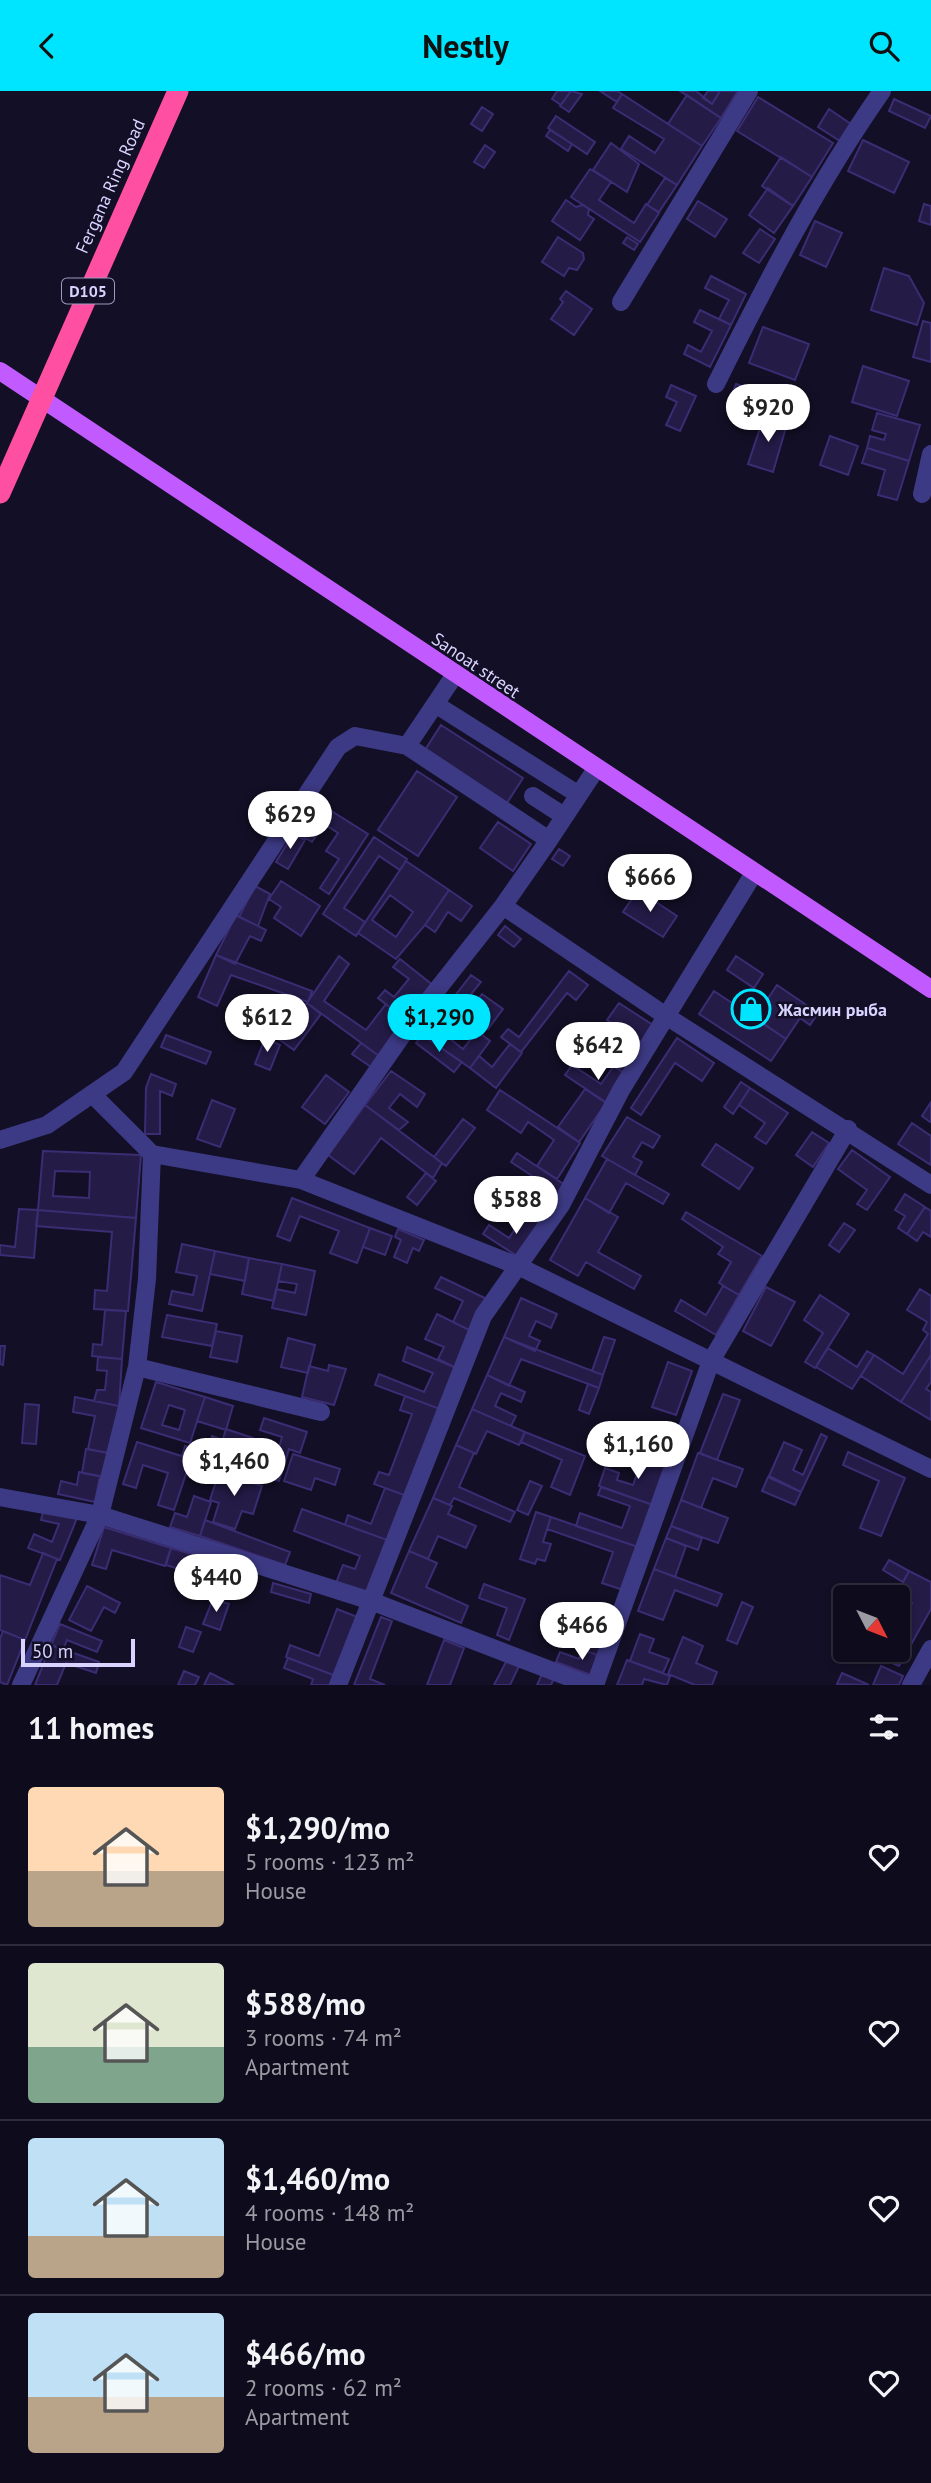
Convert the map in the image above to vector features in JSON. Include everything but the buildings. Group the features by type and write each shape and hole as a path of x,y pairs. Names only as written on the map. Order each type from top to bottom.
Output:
{"highway":[{"name":"Fergana Ring Road","path":"0,493 40,397 178,91"}],"main road":[{"name":"Sanoat street","path":"0,372 454,676 931,989"}],"street":[{"path":"621,302 749,91"},
{"path":"716,384 786,241 850,136 882,91"},
{"path":"922,494 931,454"},
{"path":"407,746 454,676"},
{"path":"435,704 579,795"},
{"path":"0,1140 47,1125 124,1072 338,747 355,736 407,746 437,774 549,840"},
{"path":"301,1180 410,1024 503,906 596,769"},
{"path":"533,796 564,816"},
{"path":"338,1685 483,1316 561,1205 621,1090 754,873"},
{"path":"503,906 666,1016 848,1129 931,1185"},
{"path":"92,1094 152,1154 301,1180 518,1266 931,1469"},
{"path":"595,1685 711,1361 848,1129"},
{"path":"21,1685 100,1515 137,1367 147,1279 152,1154"},
{"path":"137,1367 321,1412"},
{"path":"0,1497 100,1515 371,1601 589,1685"},
{"path":"911,1685 931,1649"}],"place":[{"name":"Жасмин рыба","path":"751,1009"}]}
